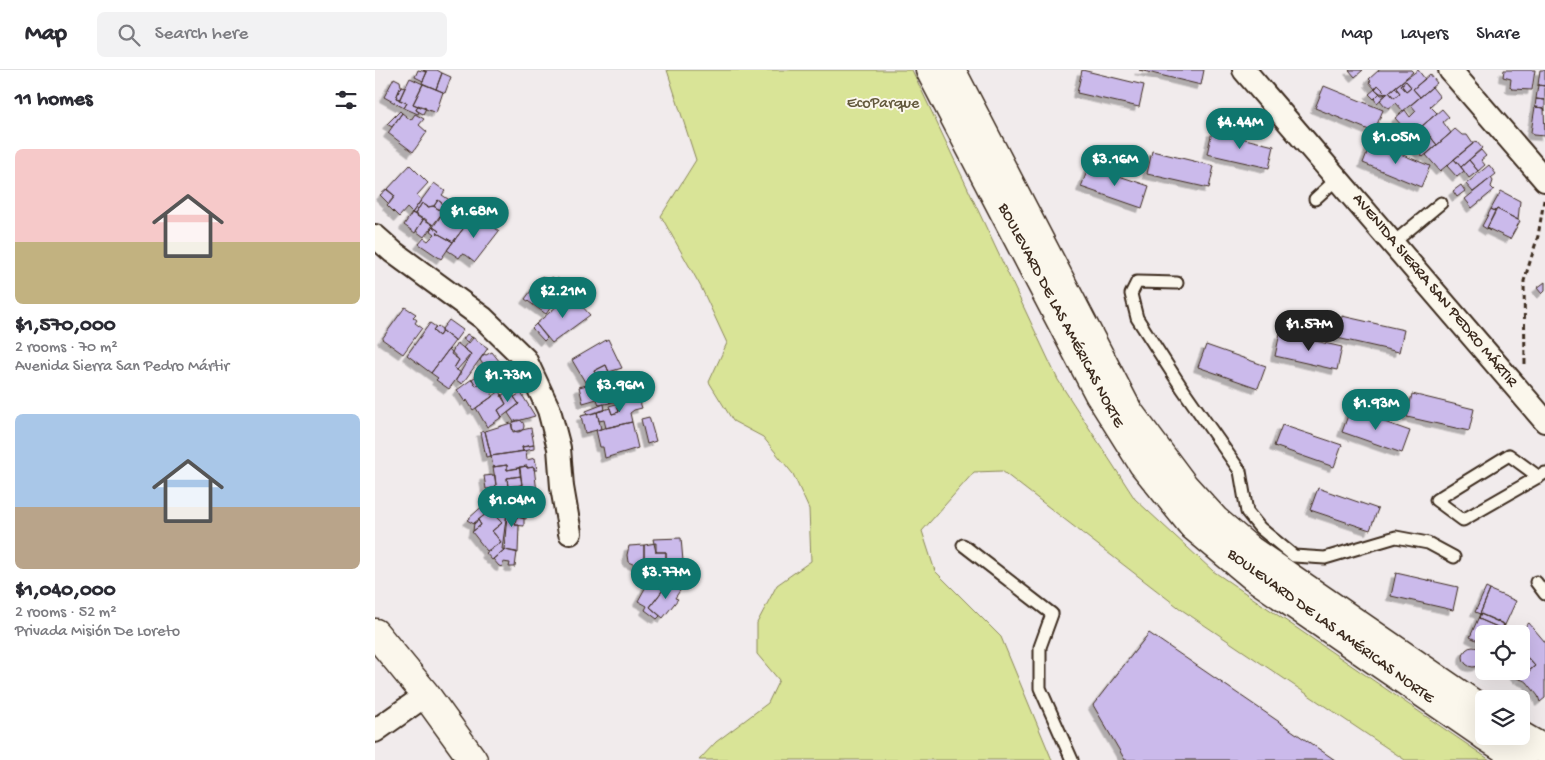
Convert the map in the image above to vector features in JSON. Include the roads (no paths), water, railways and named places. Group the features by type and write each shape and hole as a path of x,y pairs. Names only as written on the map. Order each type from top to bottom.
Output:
{"main road":[{"name":"BOULEVARD DE LAS AMÉRICAS NORTE","path":"930,70 1099,394 1143,464 1193,526 1253,576 1475,730"},
{"name":"BOULEVARD DE LAS AMÉRICAS NORTE","path":"951,70 1128,411 1184,486 1215,520 1250,550 1475,705"},
{"path":"375,632 426,694 473,760"},
{"path":"1530,741 1545,750"},
{"name":"BOULEVARD DE LAS AMÉRICAS NORTE","path":"1499,745 1523,760"}],"street":[{"name":"AVENIDA SIERRA SAN PEDRO MÁRTIR","path":"1243,70 1338,178 1545,421"},
{"path":"1453,71 1545,180"},
{"path":"375,236 393,252 483,318 525,359 549,410 559,448 570,533"},
{"path":"375,731 426,694"}],"lane":[{"path":"1315,199 1338,178"},
{"path":"1393,243 1441,203"},
{"path":"1177,283 1137,282 1131,294 1137,318 1182,388 1240,471 1247,512 1260,528 1294,556 1325,558 1395,537 1428,543 1453,557"},
{"path":"1509,455 1542,475 1463,520 1436,500 1509,455"},
{"path":"963,545 1052,614 1040,647 1040,688 1072,760"},
{"path":"1536,582 1545,594"}],"park label":[{"name":"EcoParque","path":"883,104"}]}
